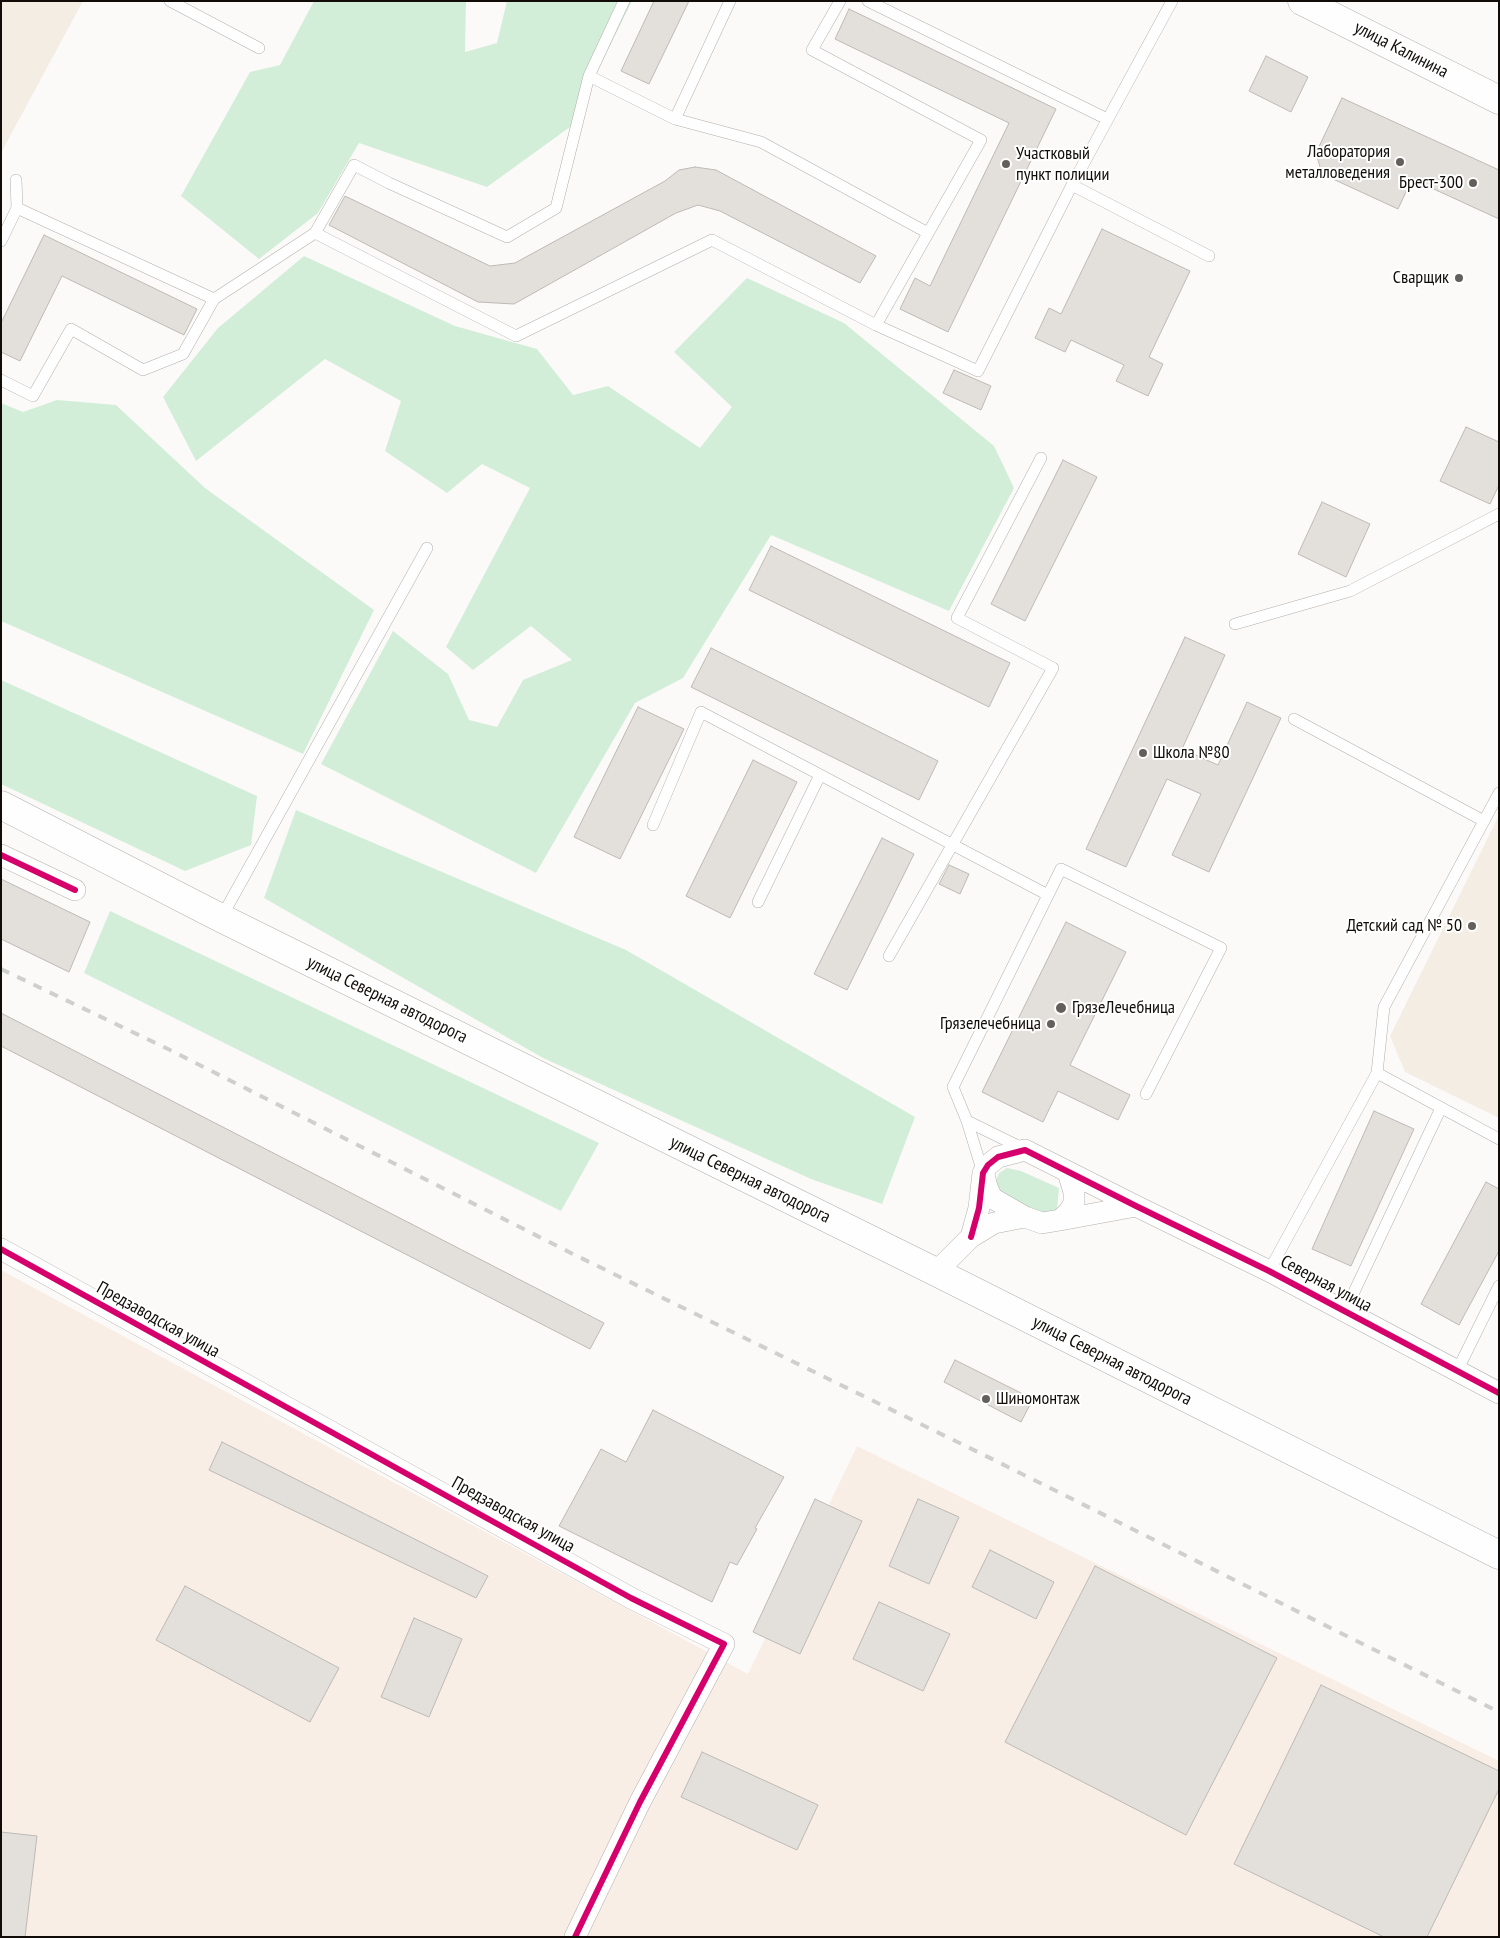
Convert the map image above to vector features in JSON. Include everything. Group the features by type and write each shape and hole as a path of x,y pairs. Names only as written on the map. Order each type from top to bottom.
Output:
{"main road":[{"name":"улица Калинина","path":"1302,1 1499,100"},
{"name":"улица Северная автодорога","path":"1,805 221,918 936,1272 1499,1555"}],"street":[{"path":"1,855 75,890"},
{"path":"971,1237 979,1208 983,1173 988,1165 998,1157 1025,1150 1068,1172 1074,1192 1074,1203 1069,1212 1060,1220"},
{"name":"Северная улица","path":"1068,1172 1269,1271 1499,1393"},
{"path":"983,1173 992,1198 1025,1217 1042,1223 1136,1206"},
{"path":"936,1272 971,1237 994,1223 1025,1217"},
{"name":"Предзаводская улица","path":"1,1249 631,1598 724,1644 640,1802 575,1937"}],"lane":[{"path":"170,1 258,48"},
{"path":"1,380 33,396 71,329 143,370 183,354 214,299 315,233 354,165 507,237 556,208 589,76 624,1"},
{"path":"675,120 730,1"},
{"path":"840,1 812,50 981,140 876,325"},
{"path":"868,1 1107,119"},
{"path":"315,233 516,336 712,240 876,325 978,371 1072,185 1172,1"},
{"path":"589,76 675,120 761,142 928,234"},
{"path":"1,241 17,208 16,180"},
{"path":"1072,185 1209,256"},
{"path":"17,208 214,299"},
{"path":"888,956 1052,668 958,618 1041,458"},
{"path":"1235,624 1350,591 1499,514"},
{"path":"221,918 427,548"},
{"path":"653,825 701,712 1048,895"},
{"path":"1294,719 1484,821"},
{"path":"758,902 820,775"},
{"path":"1269,1271 1377,1073 1384,1007 1499,793"},
{"path":"983,1173 967,1121 953,1087 1061,869 1222,948 1146,1094"},
{"path":"1377,1073 1499,1139"},
{"path":"1345,1311 1442,1108"},
{"path":"967,1121 1025,1150"},
{"path":"1457,1371 1499,1286"}],"shaded area":[{"path":"1,1 83,1 1,153"},
{"name":"Детский сад № 50","path":"1499,815 1499,1118 1405,1072 1390,1036"},
{"path":"1,1270 748,1674 857,1446 1499,1761 1499,1937 1,1937"}],"green space":[{"path":"314,1 466,1 465,52 497,43 507,1 632,1 570,127 487,187 359,143 318,213 259,259 181,196 250,72 280,65"},
{"path":"304,256 455,326 537,349 573,395 608,386 700,448 732,407 674,352 747,278 844,323 994,446 1014,488 949,611 771,535 683,678 635,703 536,873 321,764 393,631 448,674 469,720 497,727 523,680 572,660 531,626 473,670 446,647 530,488 482,464 447,493 385,451 401,401 325,359 196,461 163,397 218,328"},
{"path":"57,400 116,405 205,488 374,610 303,754 1,621 1,403 23,412"},
{"path":"1,680 257,796 251,845 185,871 1,784"},
{"path":"296,810 626,950 915,1117 882,1204 811,1179 543,1058 264,898"},
{"path":"110,911 599,1143 561,1211 84,973"},
{"path":"1007,1168 1021,1171 1059,1188 1057,1209 1044,1216 1000,1195 995,1183 999,1173"}],"building":[{"path":"654,1 689,1 649,84 621,71"},
{"path":"849,9 1056,109 948,332 900,309 915,278 930,286 1009,123 835,39"},
{"path":"1266,56 1308,77 1291,112 1249,91"},
{"name":"Лаборатория металловедения","path":"1342,98 1499,170 1499,219 1412,179 1398,209 1322,174 1316,153"},
{"path":"695,167 716,170 876,256 860,283 720,211 698,205 676,213 514,304 478,302 329,225 345,196 490,266 515,263 665,181 679,170"},
{"path":"1102,229 1190,271 1149,357 1163,364 1148,396 1116,381 1124,365 1071,340 1065,352 1035,338 1049,308 1061,314"},
{"path":"44,235 197,309 184,335 62,276 20,361 1,352 1,323"},
{"path":"954,370 991,386 981,410 943,393"},
{"path":"1466,427 1499,442 1499,485 1490,504 1440,481"},
{"path":"1063,460 1097,477 1025,621 991,604"},
{"path":"1322,502 1370,524 1346,577 1298,554"},
{"path":"771,546 1010,663 989,707 749,590"},
{"path":"1185,637 1225,655 1182,749 1218,765 1247,702 1281,718 1209,872 1172,855 1201,794 1167,779 1126,867 1086,849"},
{"path":"711,648 938,761 919,800 691,687"},
{"path":"638,707 684,729 620,859 574,837"},
{"path":"753,760 797,782 730,918 686,896"},
{"path":"882,838 914,854 847,990 814,974"},
{"path":"949,865 969,874 960,894 939,884"},
{"path":"1,879 90,922 69,972 1,939"},
{"name":"ГрязеЛечебница","path":"1066,922 1126,952 1070,1065 1130,1095 1118,1120 1058,1091 1043,1122 982,1092"},
{"path":"1,1013 604,1323 590,1349 1,1046"},
{"path":"1374,1111 1414,1129 1351,1266 1312,1249"},
{"path":"1486,1182 1499,1189 1499,1251 1459,1325 1421,1304"},
{"path":"955,1360 1033,1399 1021,1422 944,1382"},
{"path":"653,1410 784,1477 755,1528 757,1529 737,1565 730,1562 712,1602 559,1526 601,1449 626,1462"},
{"path":"222,1442 488,1576 476,1598 209,1470"},
{"path":"815,1499 862,1521 800,1654 753,1632"},
{"path":"918,1499 959,1517 929,1584 889,1566"},
{"path":"990,1550 1054,1582 1036,1619 972,1587"},
{"path":"1095,1566 1277,1658 1186,1835 1005,1742"},
{"path":"185,1586 339,1668 310,1722 156,1640"},
{"path":"879,1602 950,1634 923,1691 853,1659"},
{"path":"414,1618 462,1639 429,1717 381,1697"},
{"path":"1321,1685 1499,1771 1499,1789 1427,1937 1384,1937 1234,1864"},
{"path":"702,1752 818,1805 797,1850 681,1797"},
{"path":"1,1832 37,1836 25,1937 1,1937"}],"railway":[{"path":"1,969 168,1049 573,1254 984,1455 1499,1712"}],"cycle path":[{"path":"1,855 75,890"},
{"path":"971,1237 979,1208 983,1173 988,1165 998,1157 1025,1150 1269,1271 1499,1393"},
{"path":"1,1249 631,1598 724,1644 640,1802 575,1937"}],"place":[{"name":"Лаборатория металловедения","path":"1400,162"},
{"name":"Участковый пункт полиции","path":"1006,164"},
{"name":"Брест-300","path":"1473,183"},
{"name":"Сварщик","path":"1459,278"},
{"name":"Школа №80","path":"1143,753"},
{"name":"Детский сад № 50","path":"1472,926"},
{"name":"ГрязеЛечебница","path":"1061,1008"},
{"name":"Грязелечебница","path":"1051,1024"},
{"name":"Шиномонтаж","path":"986,1399"}]}
